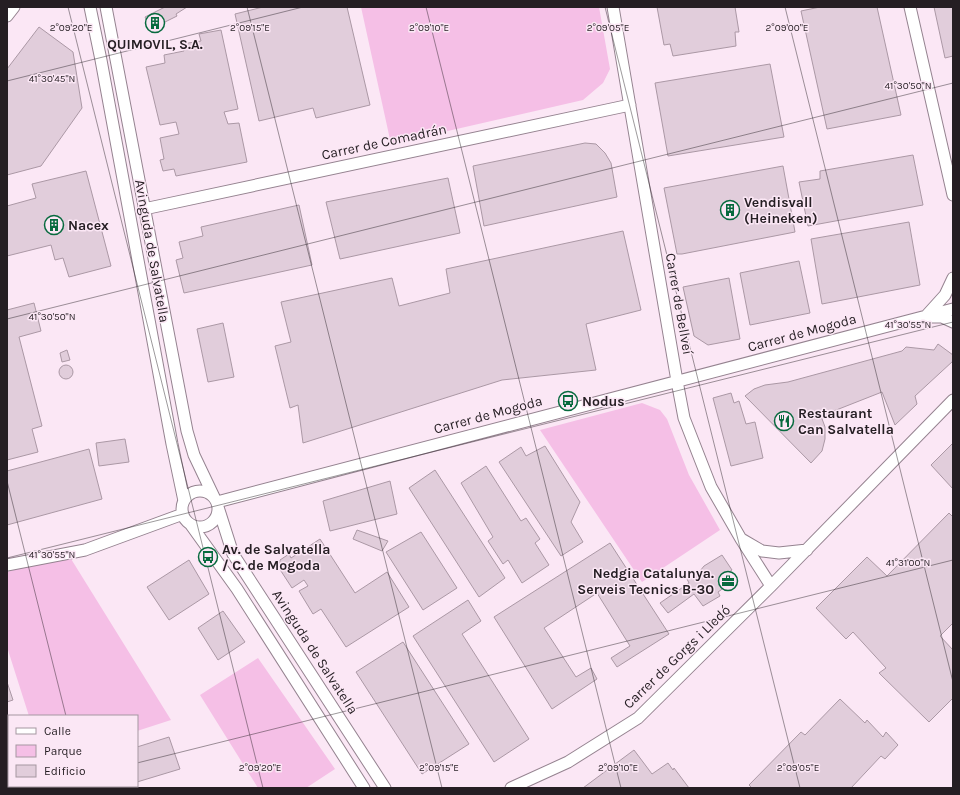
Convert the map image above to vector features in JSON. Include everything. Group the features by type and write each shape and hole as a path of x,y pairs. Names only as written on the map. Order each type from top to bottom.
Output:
{"street":[{"path":"7,16 14,7"},
{"name":"Avinguda de Salvatella","path":"90,7 184,501"},
{"name":"Avinguda de Salvatella","path":"106,7 187,431 194,455 216,502 233,554 385,788"},
{"name":"Carrer de Bellveí","path":"613,7 684,418 710,487 771,586"},
{"path":"910,7 953,195"},
{"name":"Carrer de Comadrán","path":"144,209 630,105"},
{"path":"925,316 945,295 953,278"},
{"name":"Carrer de Mogoda","path":"216,502 953,309"},
{"path":"925,316 942,317 953,322"},
{"name":"Carrer de Gorgs i Lledó","path":"511,788 568,762 638,718 807,550 953,400"},
{"path":"191,525 204,527 210,525 216,519 216,502 208,493 201,491 195,492 189,495 184,501 182,507 186,521 191,525 237,589 364,788"},
{"path":"7,565 85,550 183,514"},
{"path":"741,539 762,551 780,553 807,550"}],"green space":[{"path":"361,7 599,7 610,69 603,83 583,100 391,144"},
{"path":"642,403 660,410 667,419 689,475 720,530 642,582 540,430"},
{"path":"68,554 171,720 138,731 138,715 29,715 7,647 7,572"},
{"path":"258,658 335,769 306,788 258,788 200,695"}],"building":[{"name":"QUIMOVIL, S.A.","path":"165,7 187,7 176,14 177,16 151,29 145,17"},
{"path":"263,7 347,7 370,105 316,118 313,108 259,121 235,14"},
{"path":"657,7 735,7 739,32 735,32 736,46 673,56 670,44 664,45"},
{"path":"820,7 877,7 901,115 827,129 801,11"},
{"path":"934,7 953,7 953,56 945,58"},
{"path":"39,27 73,52 82,108 41,166 7,175 7,69"},
{"path":"221,30 238,109 224,112 228,124 239,123 247,162 176,176 174,169 163,171 160,160 164,159 160,138 179,134 176,122 160,125 146,67 165,63 164,55 184,51 182,44 201,41 199,34"},
{"path":"770,64 784,137 668,156 655,83"},
{"path":"585,143 596,144 605,153 611,163 617,197 484,226 473,166"},
{"path":"913,155 923,205 808,226 799,182 820,179 820,171"},
{"name":"Vendisvall (Heineken)","path":"783,166 795,232 677,254 664,188"},
{"name":"Nacex","path":"86,171 111,266 69,277 63,258 55,260 51,245 7,256 7,206 36,198 32,184"},
{"path":"448,178 460,233 340,259 326,202"},
{"path":"299,205 312,265 184,293 176,260 183,258 179,242 203,236 201,227"},
{"path":"909,222 920,285 822,304 811,239"},
{"path":"623,231 641,310 586,324 596,370 502,380 303,443 298,405 290,408 275,346 291,342 281,302 392,278 399,306 450,293 446,269"},
{"path":"799,261 810,313 750,325 740,273"},
{"path":"729,278 740,339 708,345 694,336 683,287"},
{"path":"34,303 41,331 19,337 42,426 32,429 38,452 7,460 7,310"},
{"path":"223,323 234,377 208,382 197,329"},
{"path":"938,344 953,355 953,361 915,396 917,404 895,425 882,392 821,416 825,427 825,439 822,451 811,463 745,396 754,389 765,385 788,382 902,351 906,347 934,350"},
{"path":"67,350 70,360 62,362 60,353"},
{"path":"66,365 71,367 73,372 71,377 66,379 61,377 59,372 61,367"},
{"path":"731,393 734,403 739,401 746,424 755,422 763,458 731,466 713,398"},
{"path":"125,439 129,462 99,466 96,443"},
{"path":"953,443 953,489 931,465"},
{"path":"545,446 580,502 571,522 583,542 561,556 499,462 521,447 526,456"},
{"path":"89,449 102,499 7,525 7,471"},
{"path":"486,466 521,521 526,518 540,539 535,543 549,565 522,583 508,560 503,564 488,541 493,537 461,483"},
{"path":"435,470 505,578 479,597 409,488"},
{"path":"390,481 397,514 330,531 323,501"},
{"path":"949,513 953,517 953,623 940,636 953,650 953,698 929,722 879,673 886,668 853,632 846,639 816,608 867,557 887,576"},
{"path":"357,530 388,541 382,551 353,539"},
{"path":"421,532 457,588 423,610 386,552"},
{"path":"320,539 355,593 387,572 409,607 346,647 321,609 313,614 299,591 308,586 304,580 292,588 279,568 280,560 289,554 291,558"},
{"path":"610,543 669,634 617,667 611,658 630,646 597,593 544,628 576,677 591,668 597,679 552,709 494,617"},
{"path":"722,555 732,570 726,574 731,583 718,592 720,596 703,606 694,594 668,613 660,603 689,583 687,579"},
{"path":"189,560 209,594 169,620 147,587"},
{"path":"468,600 481,621 462,634 529,739 494,762 413,636"},
{"path":"223,611 245,642 218,660 198,628"},
{"path":"403,642 469,744 422,774 356,672"},
{"path":"7,682 13,700 7,702"},
{"path":"840,699 865,723 867,720 883,737 886,732 898,745 885,759 881,756 851,788 752,788 749,785 801,732 805,735"},
{"path":"169,737 180,769 138,782 138,747"},
{"path":"634,750 652,774 668,763 673,770 674,768 689,788 583,788"},
{"path":"7,752 8,787 31,788 7,788"}],"place":[{"name":"QUIMOVIL, S.A.","path":"155,23"},
{"name":"Vendisvall (Heineken)","path":"730,210"},
{"name":"Nacex","path":"54,225"},
{"name":"Nodus","path":"568,401"},
{"name":"Restaurant Can Salvatella","path":"784,421"},
{"name":"Av. de Salvatella / C. de Mogoda","path":"208,557"},
{"name":"Nedgia Catalunya. Serveis Tecnics B-30","path":"728,581"}]}
